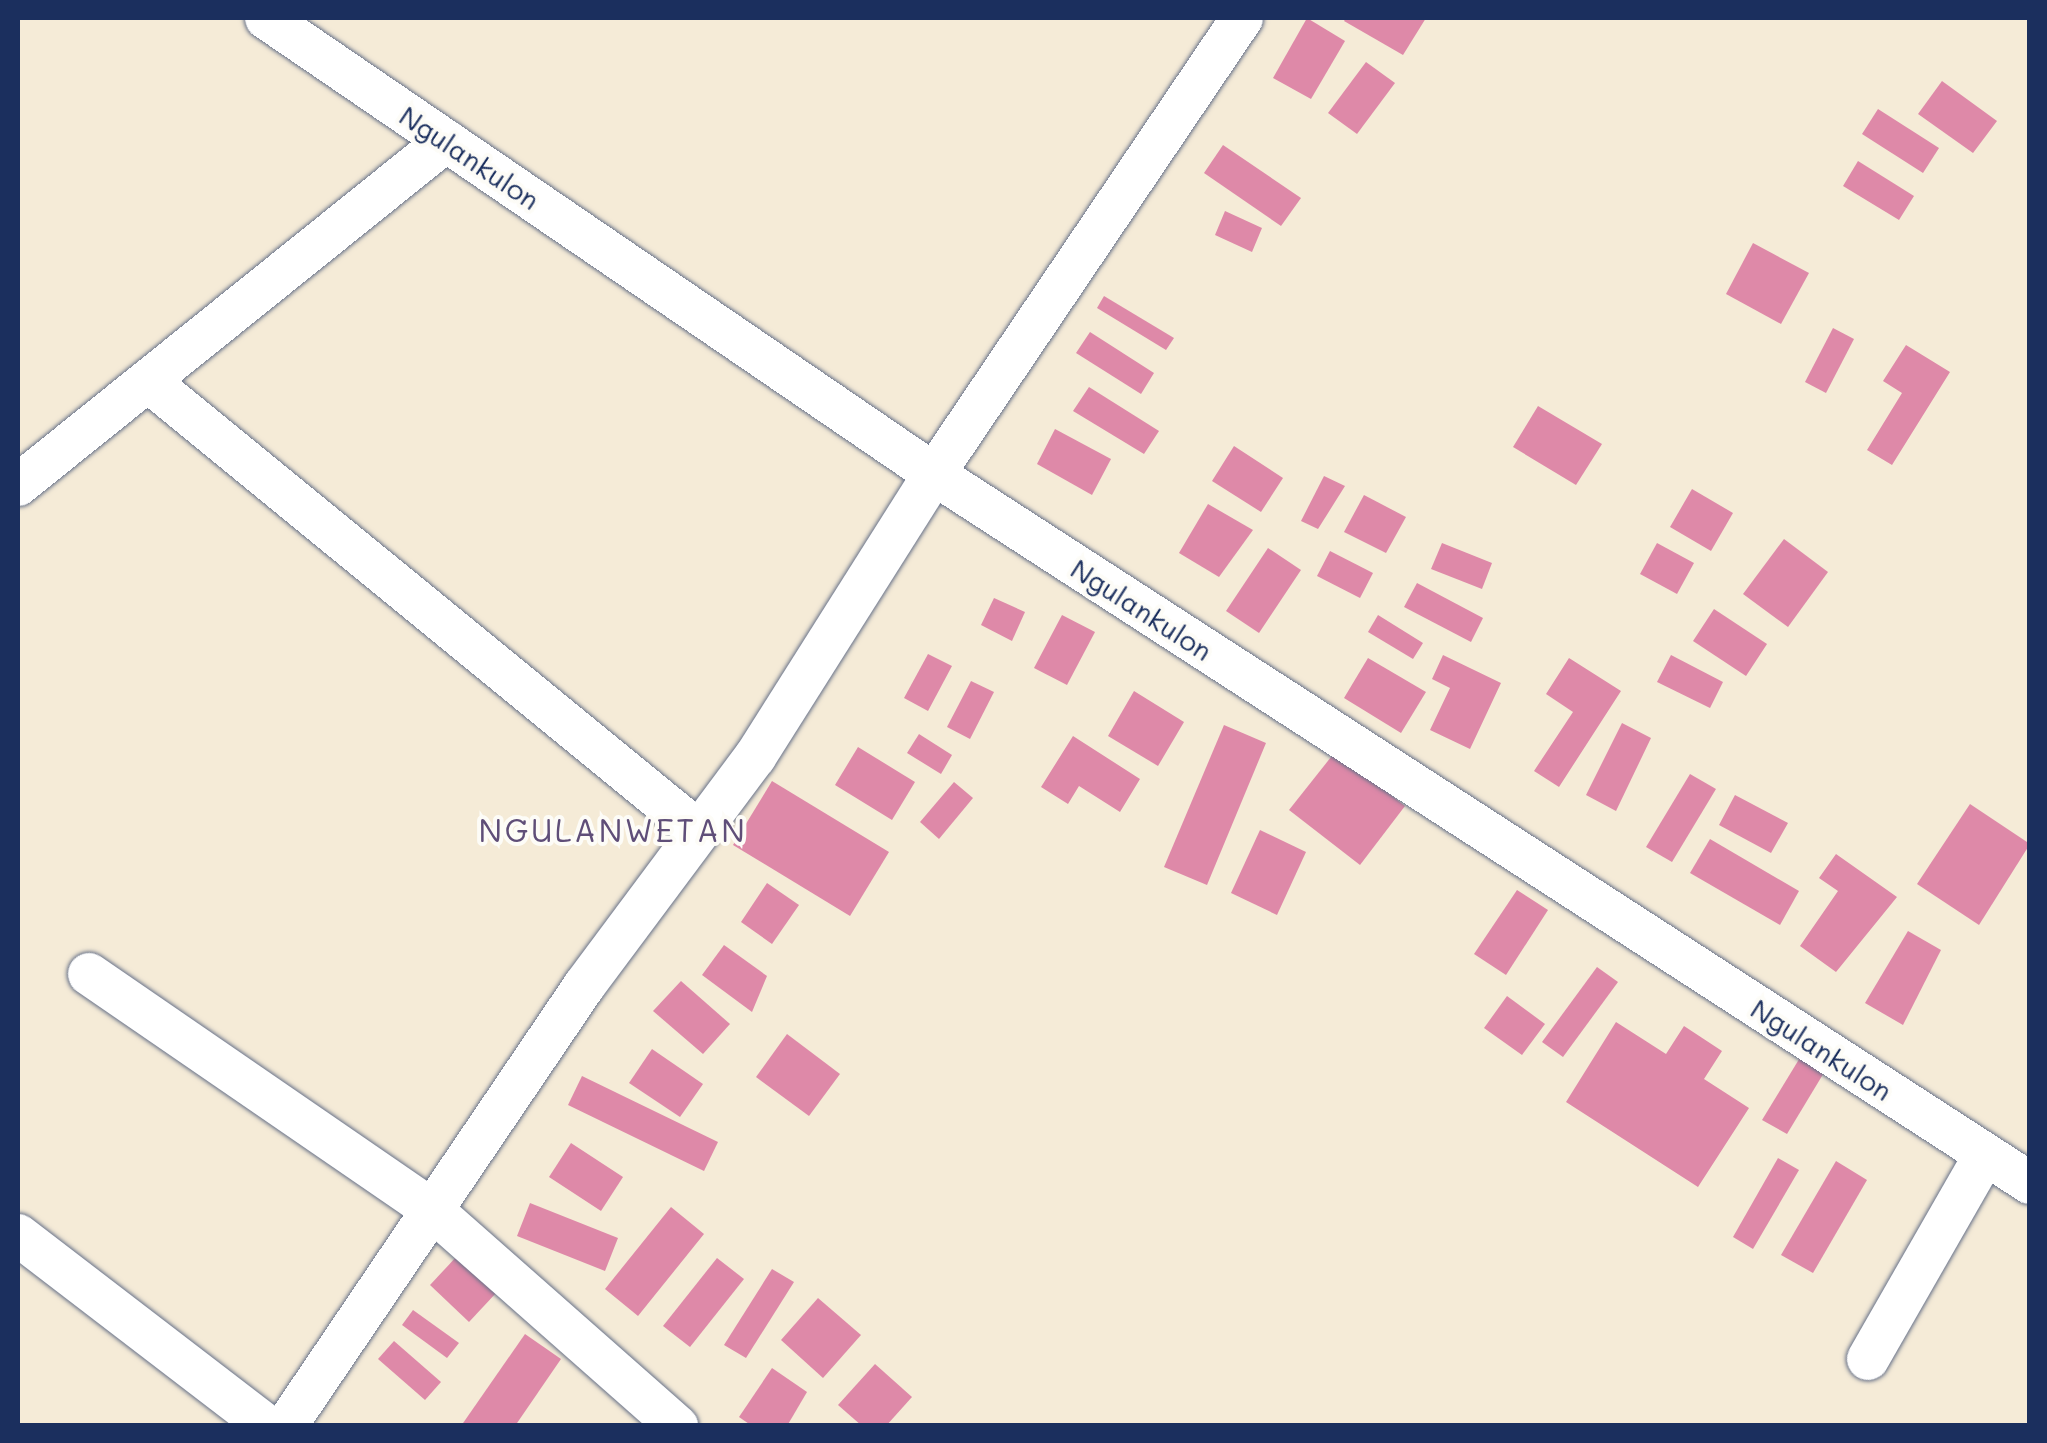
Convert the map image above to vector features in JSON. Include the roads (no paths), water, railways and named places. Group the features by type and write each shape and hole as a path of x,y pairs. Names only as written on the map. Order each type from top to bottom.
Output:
{"street":[{"name":"Ngulankulon","path":"266,18 934,474 2030,1184"},
{"path":"286,1426 698,830 755,758 934,474 1242,18"},
{"path":"18,485 446,140"},
{"path":"148,381 698,830"},
{"path":"90,974 432,1210 678,1426"},
{"path":"1868,1360 1985,1155"},
{"path":"21,1245 267,1426"}],"district":[{"name":"NGULANWETAN","path":"613,829"}]}
